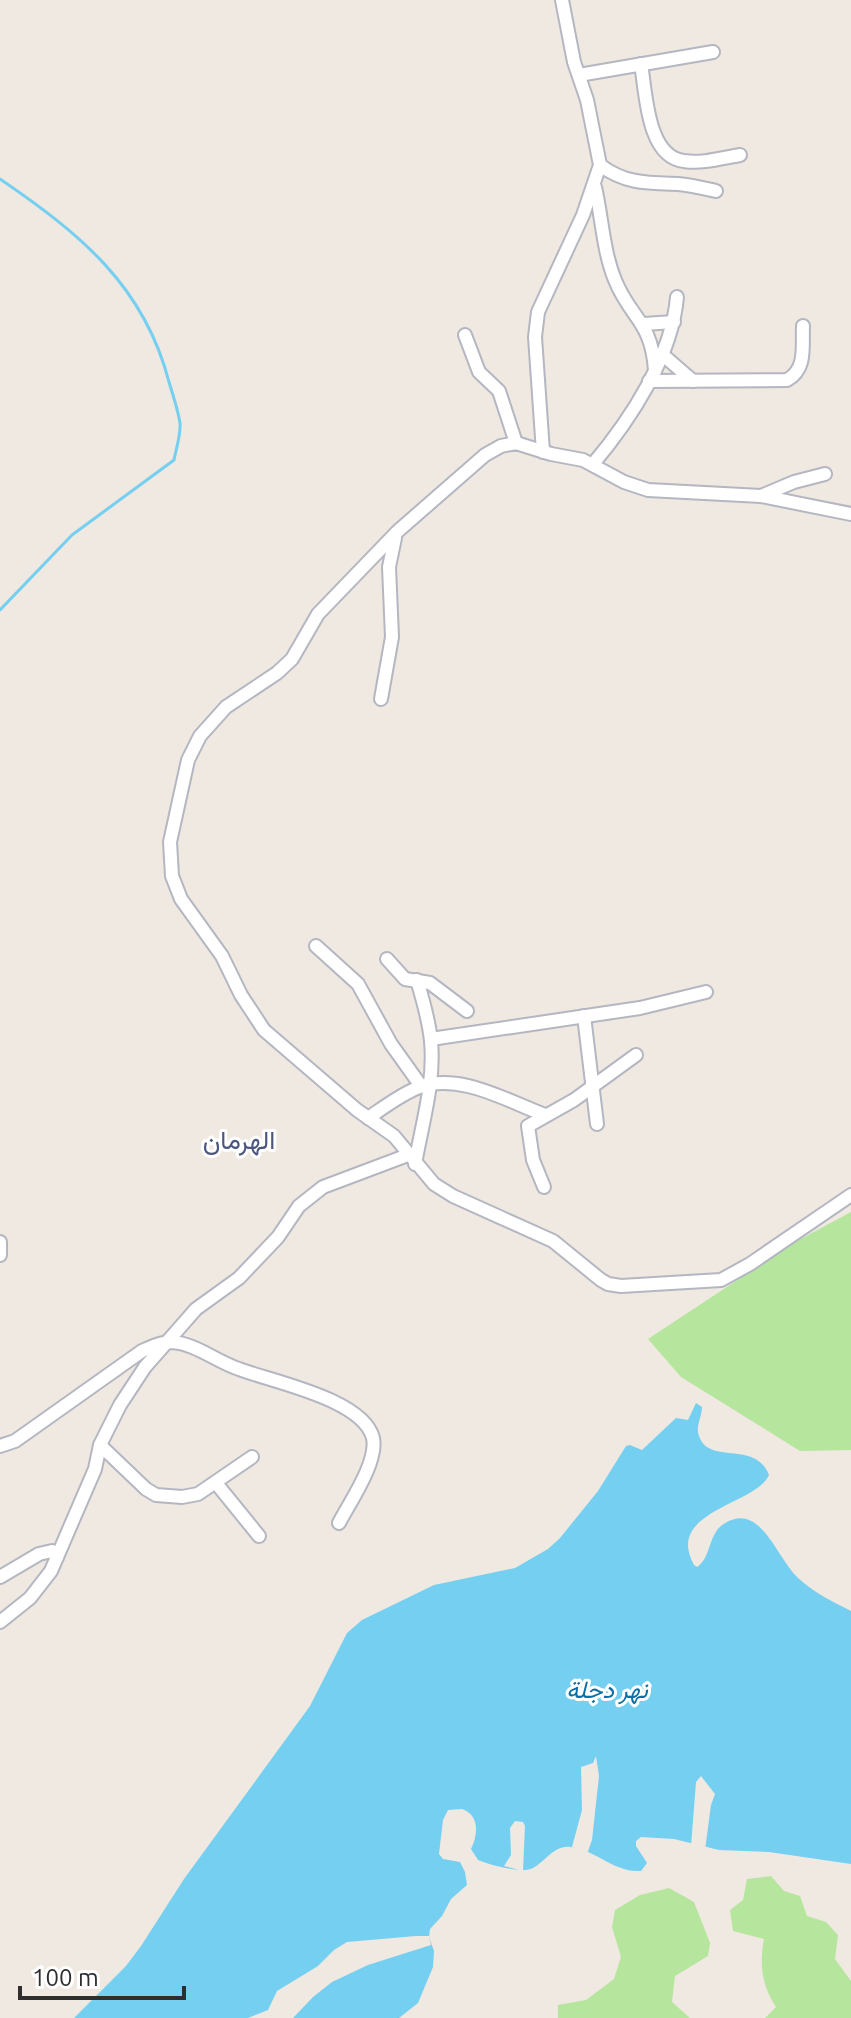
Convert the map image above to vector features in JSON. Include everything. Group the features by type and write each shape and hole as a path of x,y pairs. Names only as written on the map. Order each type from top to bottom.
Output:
{"street":[{"path":"543,452 535,337 538,312 578,227 600,165 562,0"},
{"path":"579,75 713,52"},
{"path":"641,64 654,134 668,156 694,162 740,155"},
{"path":"600,165 635,183 682,184 716,191"},
{"path":"595,184 614,279 644,324 653,352 652,376"},
{"path":"593,464 613,438 663,355 674,322 677,297"},
{"path":"644,324 674,322"},
{"path":"652,376 693,381 787,380 802,364 803,326"},
{"path":"465,335 479,372 499,391 516,443"},
{"path":"663,355 693,381"},
{"path":"851,514 761,496 648,490 624,482 593,464 516,443 501,446 485,455 398,531 318,614 299,650 285,666 226,707 200,736 188,760 169,854 172,876 181,899 222,956 241,995 273,1040 394,1136 425,1177 443,1191 546,1237 568,1250 601,1280 616,1286 721,1280 750,1264 851,1195"},
{"path":"761,496 794,482 825,474"},
{"path":"381,699 392,637 389,559 398,531"},
{"path":"316,946 358,984 384,1032 426,1085"},
{"path":"387,959 405,979 430,983 467,1011"},
{"path":"412,1160 431,1039 417,980"},
{"path":"431,1039 640,1008 706,992"},
{"path":"584,1016 597,1124"},
{"path":"544,1187 536,1170 527,1129 531,1123 594,1086 636,1055"},
{"path":"368,1118 426,1085 443,1083 471,1087 545,1115"},
{"path":"0,1622 41,1585 57,1557 95,1469 100,1445 132,1385 196,1309 249,1268 278,1237 299,1206 323,1187 412,1160"},
{"path":"0,1242 0,1255"},
{"path":"0,1446 15,1441 142,1351 169,1342 185,1344 238,1369 322,1397 366,1425 374,1449 371,1461 339,1523"},
{"path":"100,1445 156,1495 182,1497 198,1494 252,1457"},
{"path":"216,1483 259,1536"},
{"path":"0,1577 46,1551 52,1551 57,1557"}],"green space":[{"path":"851,1212 851,1450 800,1451 681,1377 648,1339 795,1242"},
{"path":"771,1876 784,1891 800,1896 807,1916 826,1922 838,1935 835,1959 851,1981 851,2018 765,2018 776,2007 763,1974 764,1939 733,1931 730,1910 743,1900 747,1879"},
{"path":"669,1888 694,1902 710,1943 708,1956 675,1976 672,2002 690,2018 558,2018 558,2005 586,2000 614,1979 621,1957 612,1927 615,1910 640,1895"}],"water":[{"name":"نهر دجلة","path":"696,1403 702,1407 698,1432 702,1443 720,1452 753,1458 762,1464 769,1475 761,1485 715,1511 691,1532 688,1547 694,1565 697,1567 702,1563 714,1535 722,1525 735,1519 747,1519 766,1534 798,1578 851,1611 851,1864 769,1852 719,1850 674,1839 641,1837 636,1841 636,1846 647,1863 641,1871 613,1865 570,1847 554,1851 528,1870 514,1869 478,1860 471,1849 476,1832 472,1816 462,1809 448,1810 443,1820 439,1854 443,1859 460,1862 467,1885 451,1899 430,1929 433,1967 418,2003 399,2018 74,2018 126,1966 141,1946 184,1879 310,1706 347,1633 362,1620 434,1585 515,1568 548,1549 598,1491 626,1446 642,1450 676,1418 688,1420"}],"pier":[{"path":"596,1756 599,1776 592,1840 587,1854 572,1847 582,1810 581,1767 593,1763"},
{"path":"701,1776 715,1794 705,1850 691,1846 696,1782"},
{"path":"515,1821 523,1822 525,1826 523,1871 504,1866 511,1855 510,1828"},
{"path":"429,1936 431,1945 368,1965 332,1982 293,2018 248,2018 268,2010 277,1991 318,1966 347,1942"}],"waterway":[{"path":"0,179 82,241 125,289 158,348 180,428 174,460 72,535 0,610"}],"district":[{"name":"الهرمان","path":"239,1140"}]}
